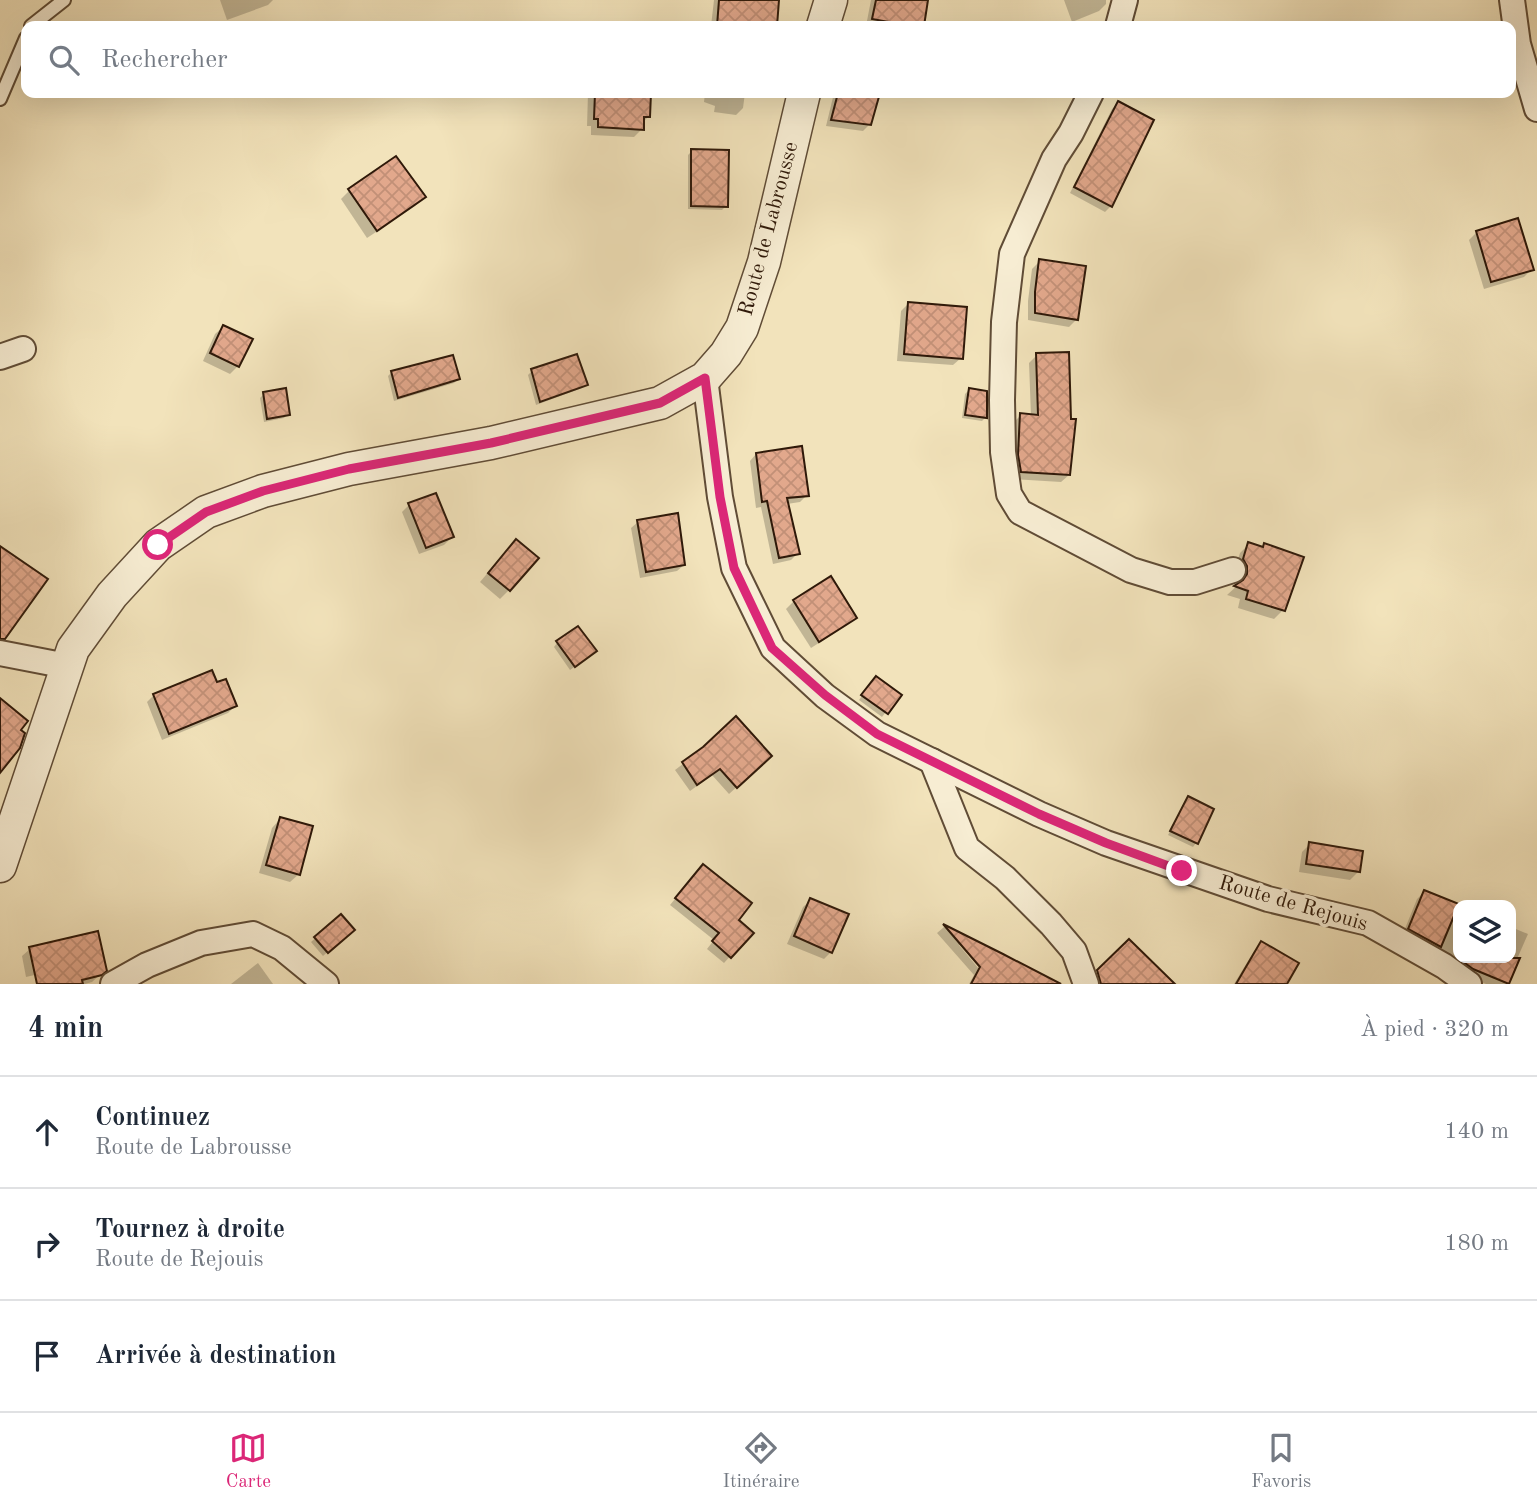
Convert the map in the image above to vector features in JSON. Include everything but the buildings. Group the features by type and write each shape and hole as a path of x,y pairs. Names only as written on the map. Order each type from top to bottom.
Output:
{"street":[{"path":"825,21 831,0"},
{"path":"1119,21 1125,0"},
{"path":"1512,0 1515,21"},
{"path":"1516,29 1537,109"},
{"name":"Route de Labrousse","path":"0,866 73,649 112,595 158,545 206,512 263,491 349,469 491,443 660,403 705,378 726,355 742,328 764,262 803,98"},
{"path":"1088,98 1054,159 1012,254 1004,322 1002,400 1003,452 1009,494 1020,512 1131,570 1170,582 1195,582 1233,570"},
{"name":"Route de Rejouis","path":"705,378 720,497 734,568 772,648 825,695 877,734 1039,814 1119,847 1268,899 1368,923 1444,966 1469,984"},
{"path":"0,653 67,666"},
{"path":"932,761 967,848 1005,878 1051,924 1074,951 1086,984"},
{"path":"0,814 29,785"},
{"path":"113,984 147,965 201,943 253,934 282,948 326,984"}],"lane":[{"path":"37,21 64,0"},
{"path":"0,99 21,50"}],"route":[{"path":"158,545 206,512 263,491 349,469 491,443 660,403 705,378 720,497 734,568 772,648 825,695 877,734 1039,814 1106,843 1182,871"}]}
